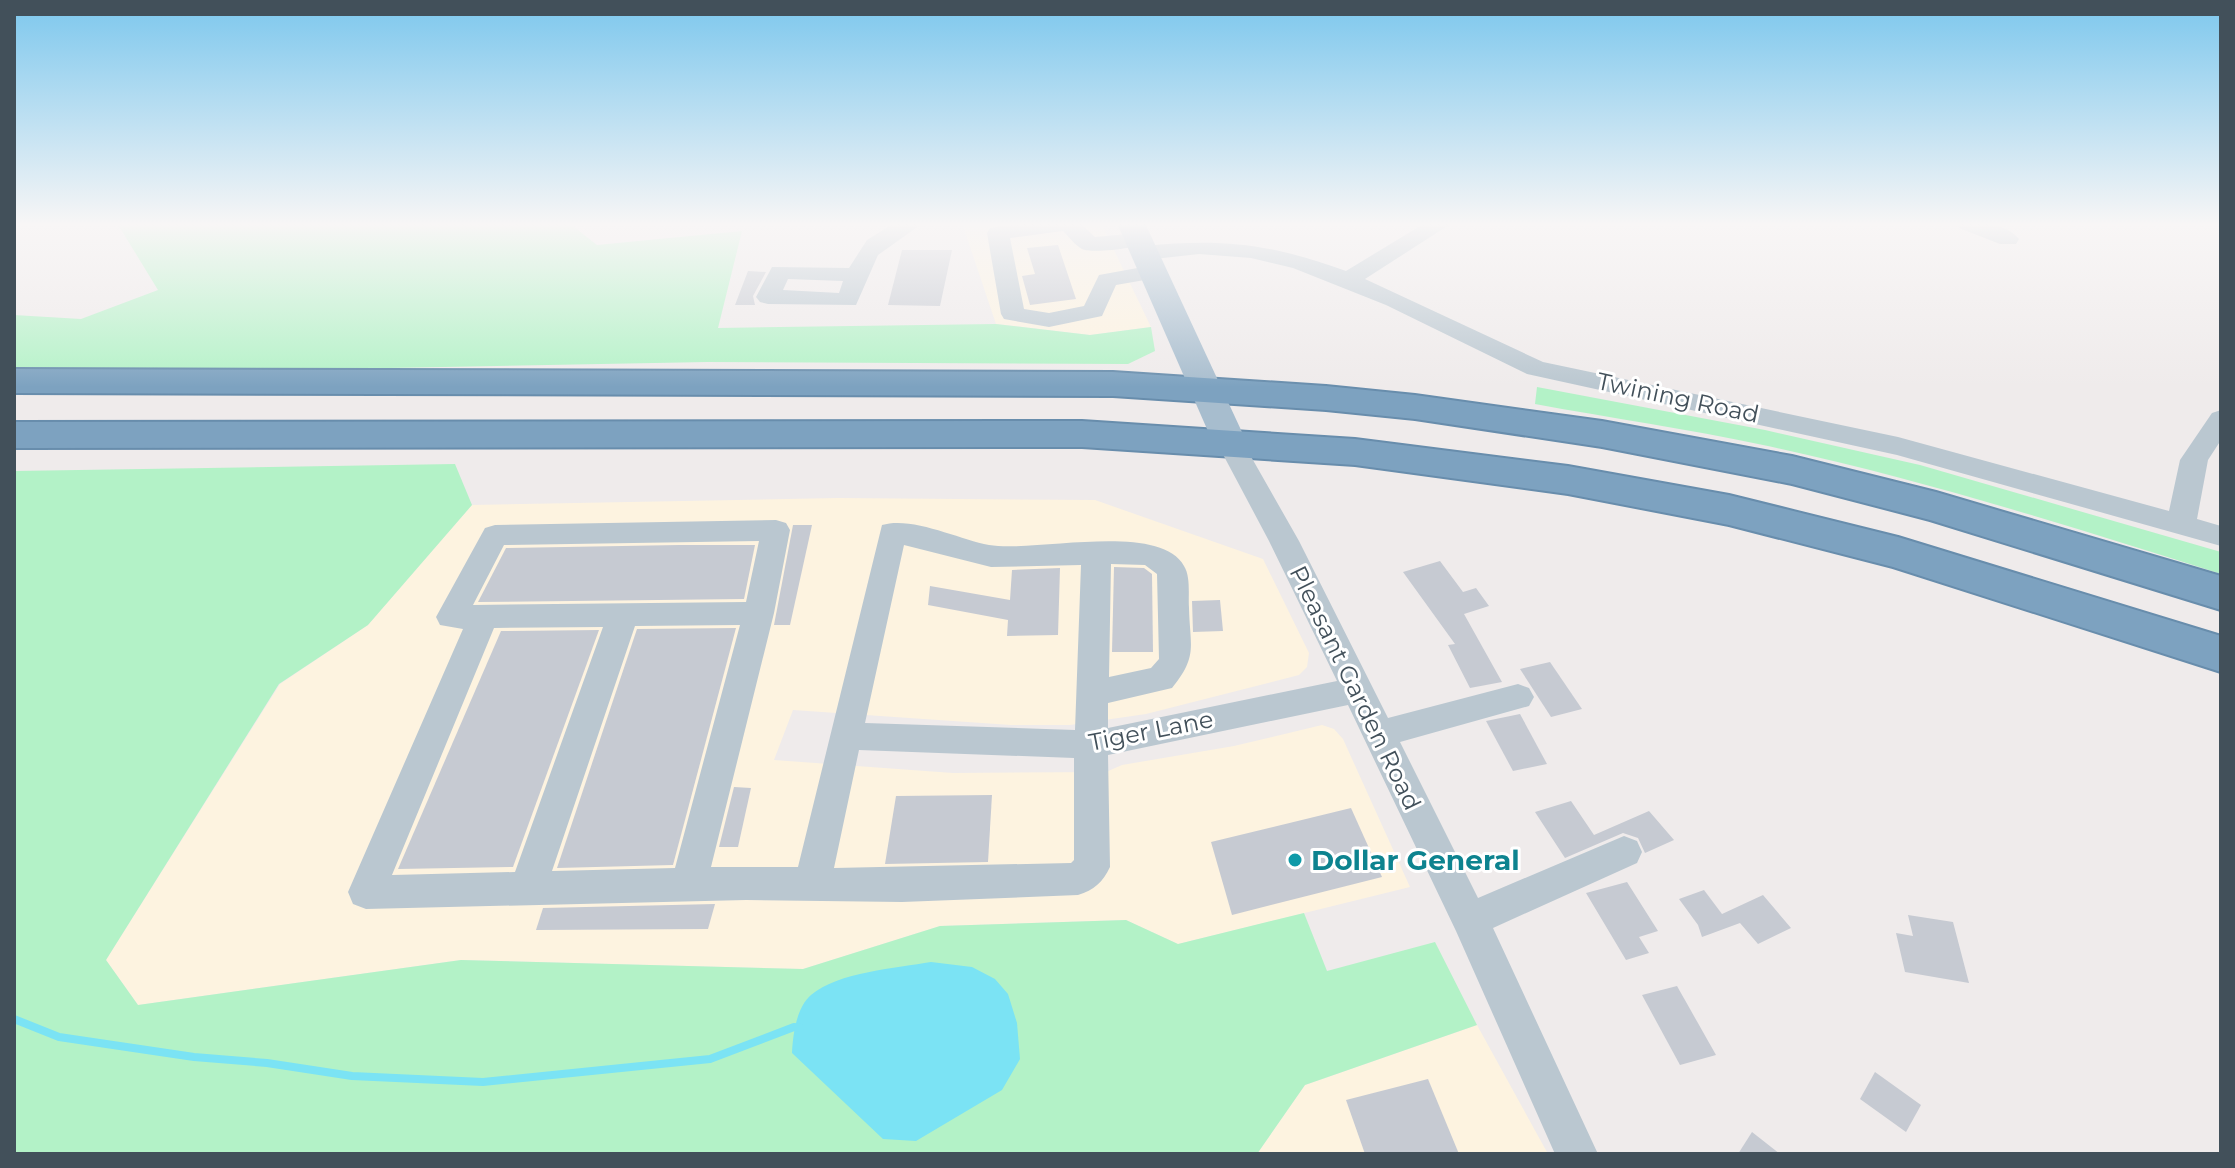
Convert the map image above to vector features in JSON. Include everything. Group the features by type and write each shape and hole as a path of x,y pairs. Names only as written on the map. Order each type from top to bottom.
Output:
{"highway":[{"path":"14,381 999,384 1206,389 1415,407 1602,434 1792,470 1951,511 2221,593"},
{"path":"14,435 1082,434 1355,452 1568,480 1729,510 1898,553 2221,654"}],"main road":[{"name":"Pleasant Garden Road","path":"1156,278 1231,445"}],"street":[{"path":"1006,278 1013,314 1049,320 1094,311 1110,278"},
{"name":"Twining Road","path":"1350,278 1484,346 1536,368 1898,446 2221,536"},
{"path":"2181,525 2194,460 2221,419"},
{"name":"Pleasant Garden Road","path":"1231,445 1284,541 1470,920 1577,1154"},
{"path":"689,884 759,613 776,530 495,535 451,617 759,613"},
{"path":"812,884 892,532 952,544 991,556 1147,554 1162,558 1172,570 1175,662 1161,679 1092,694"},
{"path":"484,616 366,892 689,884 902,885 1078,879 1092,867 1091,745 1096,554"},
{"path":"528,888 623,615"},
{"name":"Tiger Lane","path":"847,736 1091,745 1356,690"},
{"path":"1378,734 1518,697"},
{"path":"1470,920 1624,852"}],"shaded area":[{"path":"980,278 1127,278 1151,327 1090,335 996,324"},
{"path":"838,498 1095,500 1263,559 1309,653 1307,667 1299,675 1146,714 1070,725 1011,725 793,710 774,760 953,773 1106,772 1122,765 1234,746 1322,725 1334,729 1343,739 1410,887 1178,944 1126,920 940,926 803,969 461,960 138,1005 106,960 280,684 368,625 472,505"},
{"path":"1477,1025 1548,1154 1257,1154 1305,1085"}],"green space":[{"path":"150,278 730,278 718,328 996,324 1090,335 1151,327 1155,351 1128,364 707,362 14,375 14,315 81,319 158,290"},
{"path":"1537,387 1765,430 1920,465 2221,552 2221,574 1879,472 1735,439 1535,404"},
{"path":"455,464 472,505 368,625 279,684 106,960 138,1005 461,960 803,969 940,926 1126,920 1178,944 1304,913 1327,971 1435,942 1477,1025 1305,1085 1257,1154 14,1154 14,471"}],"water":[{"path":"931,962 972,967 995,979 1008,994 1017,1023 1020,1059 1002,1090 916,1141 883,1139 792,1053 796,1022 806,1000 836,981 868,972"}],"building":[{"path":"746,278 763,278 753,296 755,305 735,305"},
{"path":"895,278 946,278 940,306 888,305"},
{"path":"1022,278 1069,278 1076,299 1030,305"},
{"path":"793,525 812,525 790,625 774,625"},
{"path":"755,545 744,599 478,602 506,548"},
{"path":"1440,561 1463,592 1476,588 1489,606 1464,614 1502,682 1470,688 1448,645 1455,644 1403,572"},
{"path":"1114,567 1144,568 1152,574 1153,652 1112,652"},
{"path":"1060,568 1058,635 1007,636 1008,620 928,605 930,586 1010,600 1012,570"},
{"path":"1220,600 1223,631 1193,632 1192,601"},
{"path":"736,628 673,865 557,868 637,629"},
{"path":"599,630 513,867 398,869 501,631"},
{"path":"1550,662 1582,709 1551,717 1520,669"},
{"path":"1520,714 1547,764 1513,771 1486,721"},
{"path":"734,787 751,788 738,847 719,847"},
{"path":"992,795 988,862 885,864 896,796"},
{"path":"1571,801 1594,835 1649,811 1674,840 1645,853 1638,838 1623,833 1565,858 1535,812"},
{"name":"Dollar General","path":"1351,808 1382,877 1232,915 1211,842"},
{"path":"1627,882 1658,931 1639,937 1649,953 1626,960 1586,893"},
{"path":"1704,890 1722,914 1763,895 1791,928 1758,944 1740,923 1702,937 1698,925 1679,899"},
{"path":"715,904 708,929 536,930 543,908"},
{"path":"1908,915 1953,922 1969,983 1905,972 1896,933 1913,936"},
{"path":"1677,986 1716,1055 1680,1065 1642,995"},
{"path":"1875,1072 1921,1105 1906,1132 1860,1099"},
{"path":"1428,1079 1459,1154 1365,1154 1346,1100"},
{"path":"1752,1132 1780,1154 1738,1154"}],"waterway":[{"path":"14,1019 59,1037 194,1057 267,1063 352,1076 483,1082 710,1059 794,1027 800,1028"}],"place":[{"name":"Dollar General","path":"1295,860"}]}
